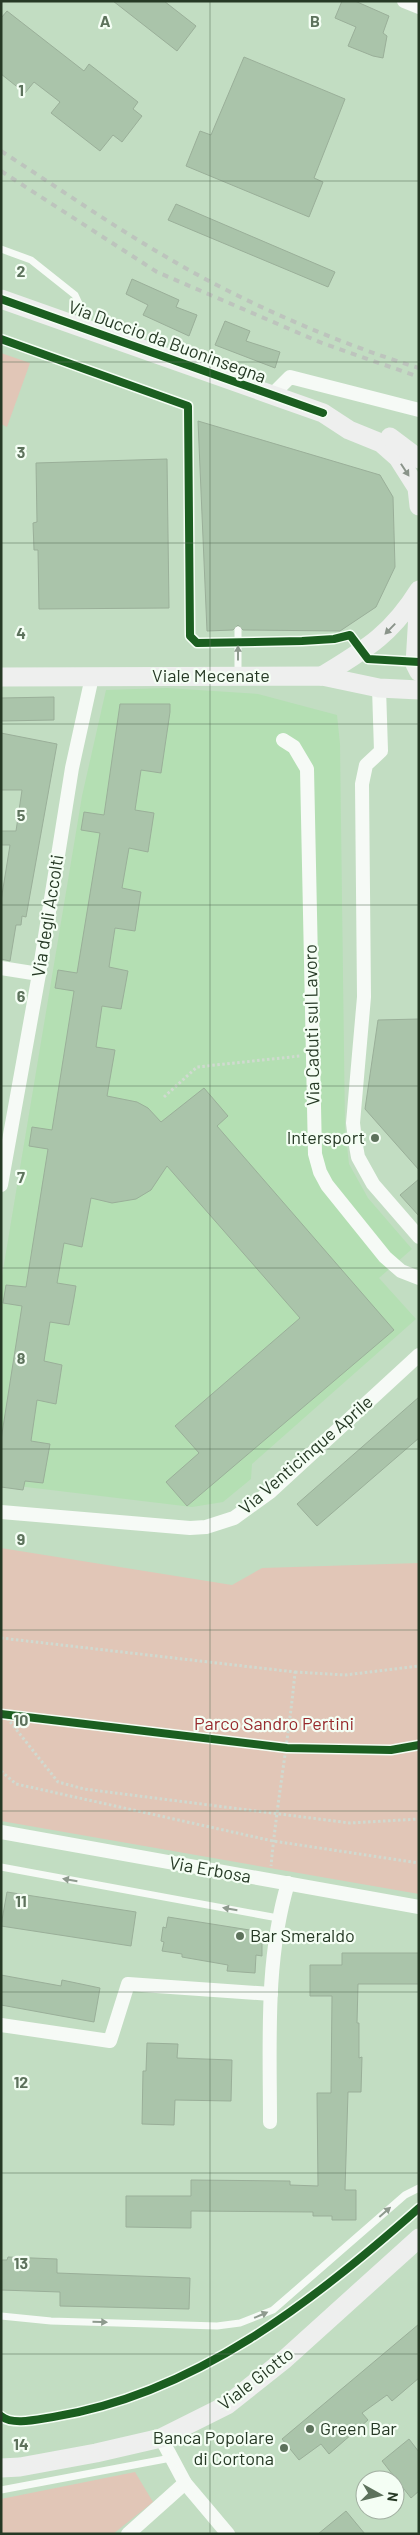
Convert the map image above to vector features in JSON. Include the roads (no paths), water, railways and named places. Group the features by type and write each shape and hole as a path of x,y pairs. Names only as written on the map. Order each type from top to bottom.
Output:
{"main road":[{"name":"Via Duccio da Buoninsegna","path":"1,299 323,413 349,430 381,443 398,458 417,488 419,506"},
{"path":"323,413 354,420 385,434 419,459"},
{"path":"322,676 380,639 404,615 419,590"},
{"path":"419,597 415,662 419,672"},
{"name":"Viale Mecenate","path":"1,677 322,676 379,688 419,690"},
{"name":"Viale Giotto","path":"1,2468 20,2467 96,2454 160,2438 227,2405 285,2359 419,2238"}],"street":[{"path":"404,1 419,7"},
{"path":"272,395 290,377 419,410"},
{"name":"Via degli Accolti","path":"1,1186 39,974 72,768 92,677"},
{"path":"379,688 381,751 366,765 362,784 364,997 354,1123 358,1157 373,1184 419,1237"},
{"name":"Via Caduti sul Lavoro","path":"284,740 294,747 308,769 315,1154 320,1172 327,1185 385,1257 401,1271 419,1278"},
{"path":"1,968 39,974"},
{"name":"Via Venticinque Aprile","path":"1,1512 190,1528 206,1527 234,1518 270,1492 419,1355"},
{"name":"Via Erbosa","path":"1,1832 419,1907"},
{"path":"270,2122 270,1994 278,1918 288,1883"},
{"path":"1,2025 110,2041 128,1984 270,1994"},
{"path":"160,2438 185,2483 228,2534"},
{"path":"128,2534 185,2483"}],"lane":[{"path":"1,248 31,260 75,294 81,308 79,327"},
{"path":"238,630 238,676"},
{"path":"1,1867 278,1918"},
{"path":"1,2316 51,2321 217,2326 259,2317 286,2299 405,2195 419,2188"},
{"path":"1,2490 172,2458"}],"railway":[{"path":"1,151 147,245 227,290 258,306 323,334 419,368"},
{"path":"1,171 157,272 322,343 419,377"}],"place":[{"name":"Intersport","path":"375,1138"},
{"name":"Bar Smeraldo","path":"240,1936"},
{"name":"Green Bar","path":"310,2429"},
{"name":"Banca Popolare di Cortona","path":"284,2448"}],"park label":[{"name":"Parco Sandro Pertini","path":"274,1724"}]}
